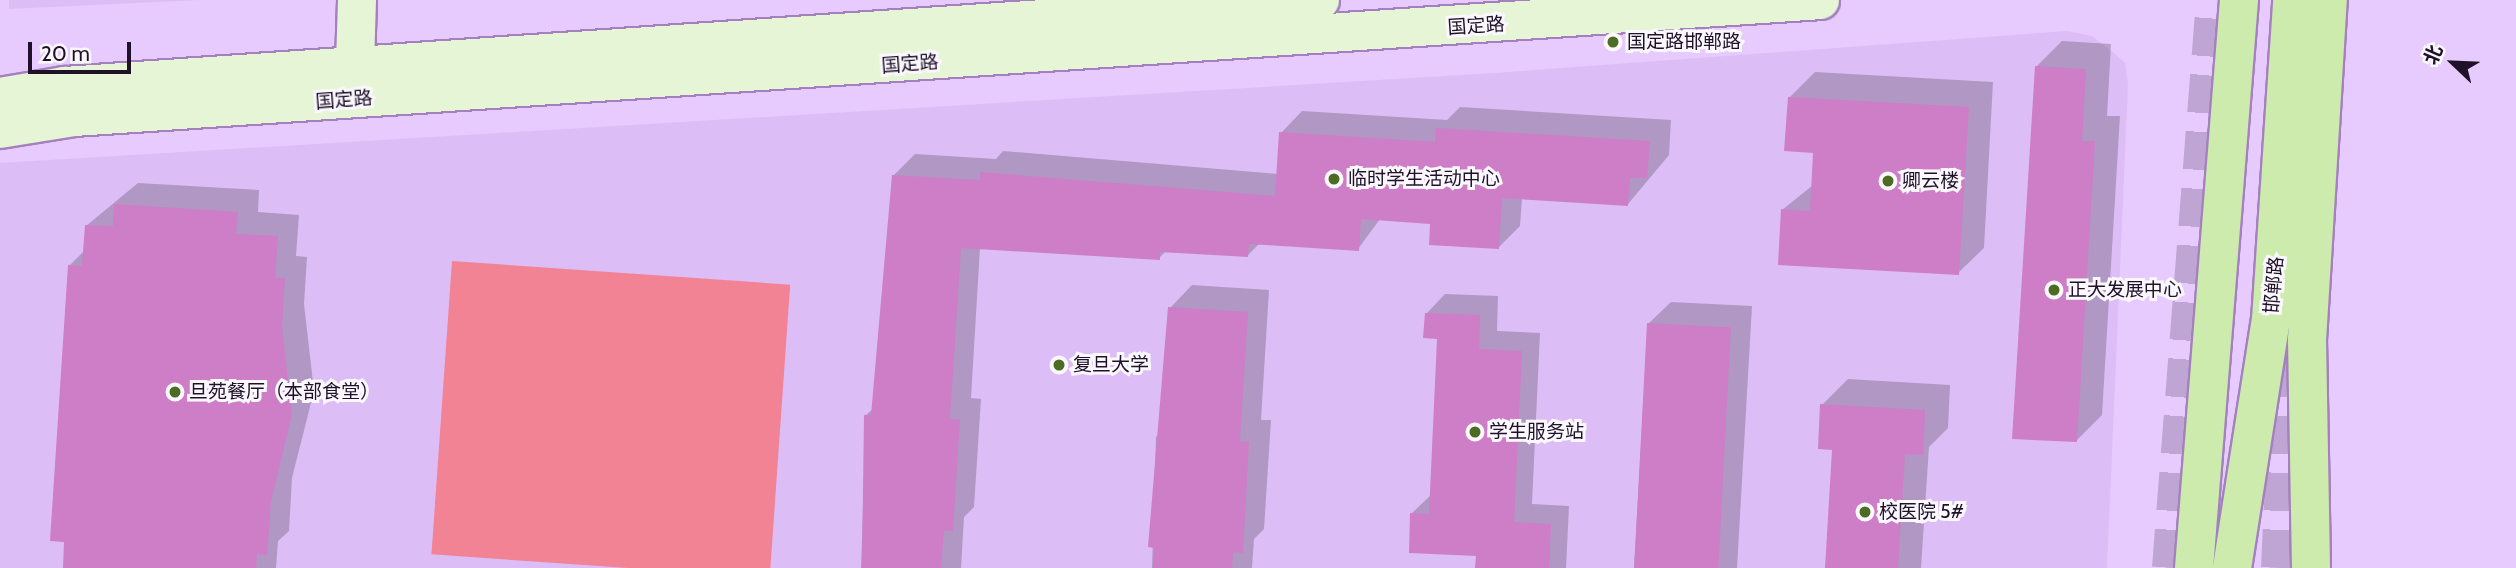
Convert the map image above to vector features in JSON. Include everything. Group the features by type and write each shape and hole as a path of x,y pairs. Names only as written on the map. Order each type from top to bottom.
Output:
{"main road":[{"path":"2194,568 2239,0"},
{"name":"邯郸路","path":"2232,568 2271,320 2292,0"},
{"name":"邯郸路","path":"2311,568 2307,327 2328,0"}],"street":[{"path":"354,85 357,0"},
{"name":"国定路","path":"0,129 74,117 354,85 1320,0"},
{"name":"国定路","path":"0,97 65,86 354,85 1820,0"}],"shaded area":[{"path":"9,0 199,0 9,9"},
{"name":"复旦大学","path":"2067,31 2092,36 2114,53 2125,63 2128,84 2107,568 0,568 0,163 1495,73"},
{"path":"452,261 790,285 770,568 628,568 431,554"}],"building":[{"name":"正大发展中心","path":"2035,66 2086,69 2082,141 2095,141 2077,442 2012,439"},
{"name":"卿云楼","path":"1788,97 1969,107 1959,275 1778,265 1781,209 1810,211 1813,153 1784,151"},
{"path":"1436,128 1650,141 1647,178 1630,178 1628,206 1502,198 1499,249 1429,245 1430,224 1361,219 1359,251 1249,244 1248,257 1160,252 1160,260 961,248 950,419 960,420 953,531 944,530 941,568 862,568 864,415 871,415 892,175 980,180 980,172 1275,196 1279,132 1435,142"},
{"name":"旦苑餐厅（本部食堂）","path":"114,204 238,212 236,234 278,236 275,278 285,278 282,327 292,414 271,502 267,555 257,554 256,568 63,568 64,542 50,541 68,265 82,266 85,225 113,226"},
{"path":"1168,307 1248,312 1240,441 1249,442 1243,553 1233,552 1232,568 1153,568 1154,548 1148,547"},
{"name":"学生服务站","path":"1425,313 1480,315 1479,349 1522,351 1514,522 1551,524 1549,568 1475,568 1476,556 1409,553 1410,513 1429,514 1437,339 1423,338"},
{"path":"1647,323 1731,327 1718,568 1634,568"},
{"name":"校医院 5#","path":"1820,404 1925,410 1923,455 1905,454 1898,568 1825,568 1832,450 1818,449"}],"tunnel":[{"path":"2171,568 2215,0"},
{"path":"2280,568 2291,325"}],"place":[{"name":"国定路邯郸路","path":"1613,42"},
{"name":"临时学生活动中心","path":"1334,179"},
{"name":"卿云楼","path":"1888,181"},
{"name":"正大发展中心","path":"2054,290"},
{"name":"复旦大学","path":"1059,365"},
{"name":"旦苑餐厅（本部食堂）","path":"175,392"},
{"name":"学生服务站","path":"1475,432"},
{"name":"校医院 5#","path":"1865,512"}]}
